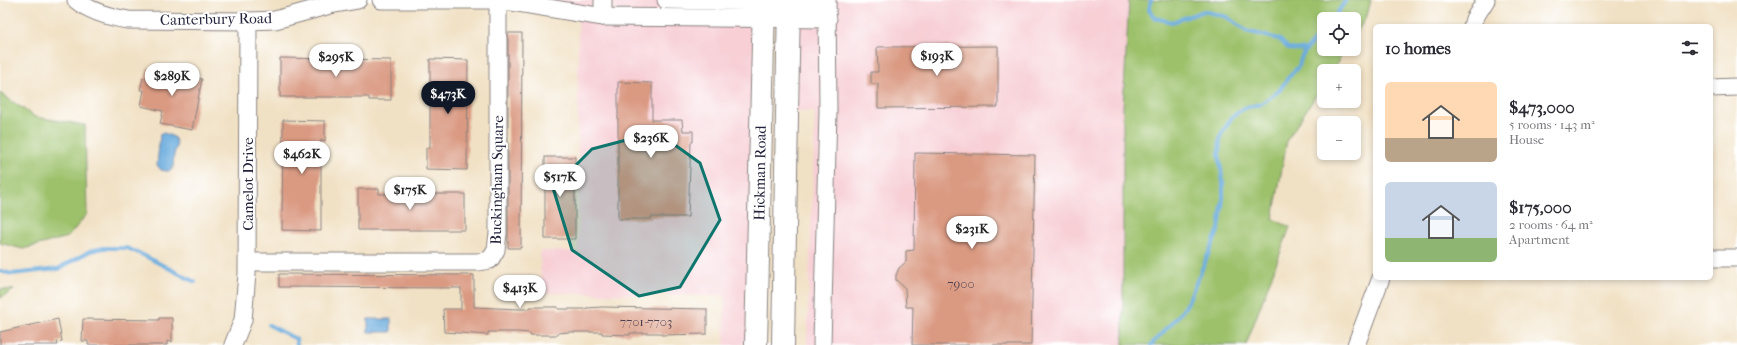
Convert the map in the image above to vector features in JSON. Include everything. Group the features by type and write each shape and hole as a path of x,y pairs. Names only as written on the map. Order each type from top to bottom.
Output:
{"main road":[{"name":"Hickman Road","path":"756,345 764,6"},
{"name":"Hickman Road","path":"783,345 789,7"}],"street":[{"name":"Canterbury Road","path":"76,0 83,6 109,17 128,20 248,21 275,20 330,5 358,0"},
{"path":"381,0 490,0"},
{"path":"499,0 603,17 764,6"},
{"name":"Buckingham Square","path":"248,262 478,262 490,260 496,250 498,233 499,0"},
{"path":"603,0 603,17"},
{"path":"666,0 764,6 827,7 828,125 822,345"},
{"path":"1473,24 1486,0"},
{"name":"Camelot Drive","path":"233,345 243,320 248,262 248,21"},
{"path":"1713,88 1737,88"},
{"path":"1713,258 1737,258"},
{"path":"1356,345 1380,280"}],"highlighted area":[{"path":"657,132 700,163 720,220 680,287 639,296 572,250 553,188 592,149"}],"shaded area":[{"path":"499,0 764,0 756,345 724,345 725,296 541,293 540,251 578,251 578,14"},
{"path":"789,0 1129,0 1123,108 1123,345 807,345 815,112 787,111"}],"green space":[{"path":"1129,0 1371,0 1367,16 1361,26 1361,12 1317,12 1317,56 1342,56 1336,64 1317,64 1317,94 1287,140 1273,219 1290,227 1246,345 1123,345 1123,108"},
{"path":"0,93 35,117 85,125 87,214 68,237 23,249 0,243"},
{"path":"0,289 14,290 0,298"}],"water":[{"path":"164,133 174,137 177,144 173,168 170,171 161,170 157,165 160,134"},
{"path":"368,319 391,319 391,332 368,332"}],"building":[{"path":"508,33 522,33 521,248 508,248"},
{"path":"998,46 998,107 878,108 878,84 871,84 871,72 878,72 877,47"},
{"path":"280,58 391,60 391,100 369,100 369,97 280,97"},
{"path":"430,59 468,60 467,170 426,169 426,148 430,148"},
{"path":"148,68 202,79 192,130 160,124 163,111 141,106 144,90 140,90 143,78 146,79"},
{"path":"618,82 652,83 652,120 682,120 683,131 693,131 693,142 691,142 688,217 618,219"},
{"path":"283,120 325,121 325,141 321,140 321,231 282,230"},
{"path":"915,153 1035,155 1031,345 912,345 913,307 906,307 905,288 896,280 896,275 899,268 906,262 906,251 914,250"},
{"path":"545,157 575,157 575,239 545,239"},
{"path":"358,189 379,189 379,194 465,194 465,230 358,230"},
{"path":"279,274 474,275 474,307 518,309 530,309 530,307 586,309 602,307 707,309 707,334 661,335 661,333 630,333 630,335 602,334 602,332 569,332 558,333 558,335 530,335 530,333 518,332 488,332 488,335 444,332 443,309 461,309 461,288 279,287"},
{"path":"159,318 172,318 172,342 167,341 167,345 88,345 88,341 82,341 83,319 159,320"},
{"path":"58,319 62,341 57,342 58,345 0,345 0,332"}],"waterway":[{"path":"1151,0 1149,10 1155,18 1172,22 1204,11 1227,17 1246,31 1279,39 1289,49 1306,50"},
{"path":"1338,12 1346,0"},
{"path":"1151,345 1175,320 1187,304 1219,229 1223,198 1223,183 1219,155 1220,136 1232,117 1244,108 1261,104 1279,91 1299,66 1301,58 1317,37"},
{"path":"0,271 12,274 58,269 90,251 103,248 127,248 195,282"},
{"path":"269,325 296,339 297,345"}]}
